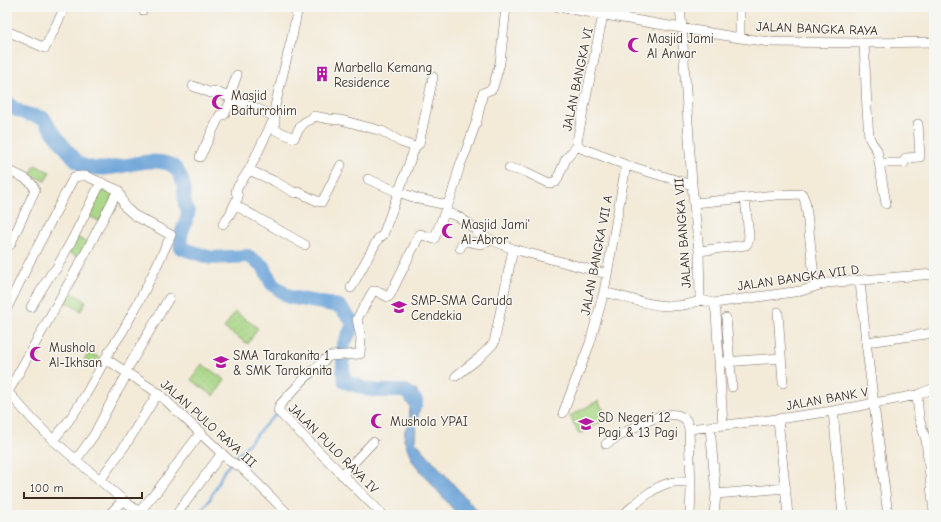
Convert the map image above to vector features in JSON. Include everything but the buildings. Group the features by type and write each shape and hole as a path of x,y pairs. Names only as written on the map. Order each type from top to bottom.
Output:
{"street":[{"path":"7,31 45,48 65,7"},
{"path":"223,224 235,205 238,197 236,192 272,124 298,7"},
{"path":"446,208 477,120 483,93 494,87 500,62 506,7"},
{"name":"JALAN BANGKA RAYA","path":"558,7 587,10 603,15 682,29 771,42 934,42"},
{"name":"JALAN BANGKA VII","path":"680,7 692,185 699,251 700,297 701,300 714,303"},
{"path":"740,7 740,38"},
{"name":"JALAN BANGKA VI","path":"603,15 577,141 578,145 626,165"},
{"path":"864,43 869,137 877,150 886,204"},
{"path":"200,157 220,116 224,115 237,75"},
{"path":"351,288 378,239 383,235 415,147 419,144 433,77"},
{"path":"192,86 211,93 213,91 274,116"},
{"path":"274,116 275,130 294,138 303,123 306,120 310,120 314,116 341,120 382,131 401,142 415,147"},
{"path":"879,163 904,163 906,158 920,157 918,124"},
{"path":"509,168 526,172 549,183 556,182 566,160 578,145"},
{"path":"249,170 274,181 295,194 298,192 322,202 341,165"},
{"path":"626,165 692,185"},
{"name":"JALAN BANGKA VII A","path":"563,413 590,344 604,292 626,165"},
{"path":"7,170 30,181 35,190 10,245"},
{"path":"7,308 74,177 86,176 118,190 125,207 134,215 171,234 145,291 124,330 83,400 68,423 53,440"},
{"path":"368,179 398,192 446,208 468,223 482,236 513,250 607,274"},
{"path":"31,307 74,238 100,182"},
{"path":"118,190 82,260 7,392 53,440 141,514 201,432"},
{"path":"694,203 800,193 803,195 807,213 815,286"},
{"path":"699,251 746,245 749,236 745,198"},
{"path":"235,205 305,245"},
{"name":"JALAN PULO RAYA IV","path":"383,515 278,411 280,405 289,395 328,356 360,354 361,338 357,317 373,291 376,290 388,297 390,295 420,234 434,239 446,208"},
{"path":"460,248 462,243 466,241 481,244 492,240"},
{"path":"456,376 479,358 494,343 513,250"},
{"name":"JALAN BANGKA VII D","path":"714,303 722,300 801,291 826,283 934,274"},
{"path":"860,281 866,342 888,515"},
{"path":"604,292 649,304 668,306 694,304 701,300"},
{"path":"76,460 94,435 127,372 169,298"},
{"path":"714,303 720,362 714,515"},
{"path":"778,312 783,383"},
{"path":"726,318 732,387"},
{"path":"866,342 934,333"},
{"path":"720,362 781,358"},
{"name":"JALAN PULO RAYA III","path":"106,359 158,393 231,462 241,467 289,515"},
{"name":"JALAN BANK V","path":"689,429 833,411 917,395 934,388"},
{"path":"100,480 126,444 158,393"},
{"path":"917,395 919,418 930,440 934,512"},
{"path":"833,411 843,515"},
{"path":"606,444 658,417 668,415 678,416 687,421 689,429 691,482 690,515"},
{"path":"778,419 788,515"},
{"path":"342,474 373,442"},
{"path":"176,515 222,453"},
{"path":"624,515 647,495 659,487 668,483 691,482"},
{"path":"716,494 786,488"},
{"path":"109,515 123,500"}],"green space":[{"path":"35,165 50,172 45,181 31,174"},
{"path":"101,184 116,191 101,222 87,215"},
{"path":"77,237 87,243 80,258 69,253"},
{"path":"70,292 86,301 81,311 65,302"},
{"path":"235,312 258,328 248,344 224,328"},
{"path":"90,352 104,361 99,370 84,360"},
{"path":"202,364 225,380 214,396 191,380"},
{"path":"598,401 608,418 579,434 570,416"}],"water":[{"path":"407,384 417,391 421,403 416,425 415,441 481,515 458,515 413,462 404,440 405,430 409,422 410,407 405,399"}],"waterway":[{"path":"7,101 18,111 44,118 62,143 82,165 93,168 115,167 148,162 159,162 172,165 180,174 188,213 181,234 181,248 211,258 248,256 263,266 272,284 289,297 339,306 354,323 343,346 343,370 345,382 371,390 405,391 416,401 416,404"},
{"path":"198,515 210,499 224,471 277,414"}],"place":[{"name":"Masjid Jami Al Anwar","path":"635,45"},
{"name":"Marbella Kemang Residence","path":"322,74"},
{"name":"Masjid Baiturrohim","path":"219,102"},
{"name":"Masjid Jami' Al-Abror","path":"449,231"},
{"name":"SMP-SMA Garuda Cendekia","path":"399,307"},
{"name":"Mushola Al-Ikhsan","path":"37,354"},
{"name":"SMA Tarakanita 1 & SMK Tarakanita","path":"221,362"},
{"name":"Mushola YPAI","path":"378,421"},
{"name":"SD Negeri 12 Pagi & 13 Pagi","path":"586,424"}]}
